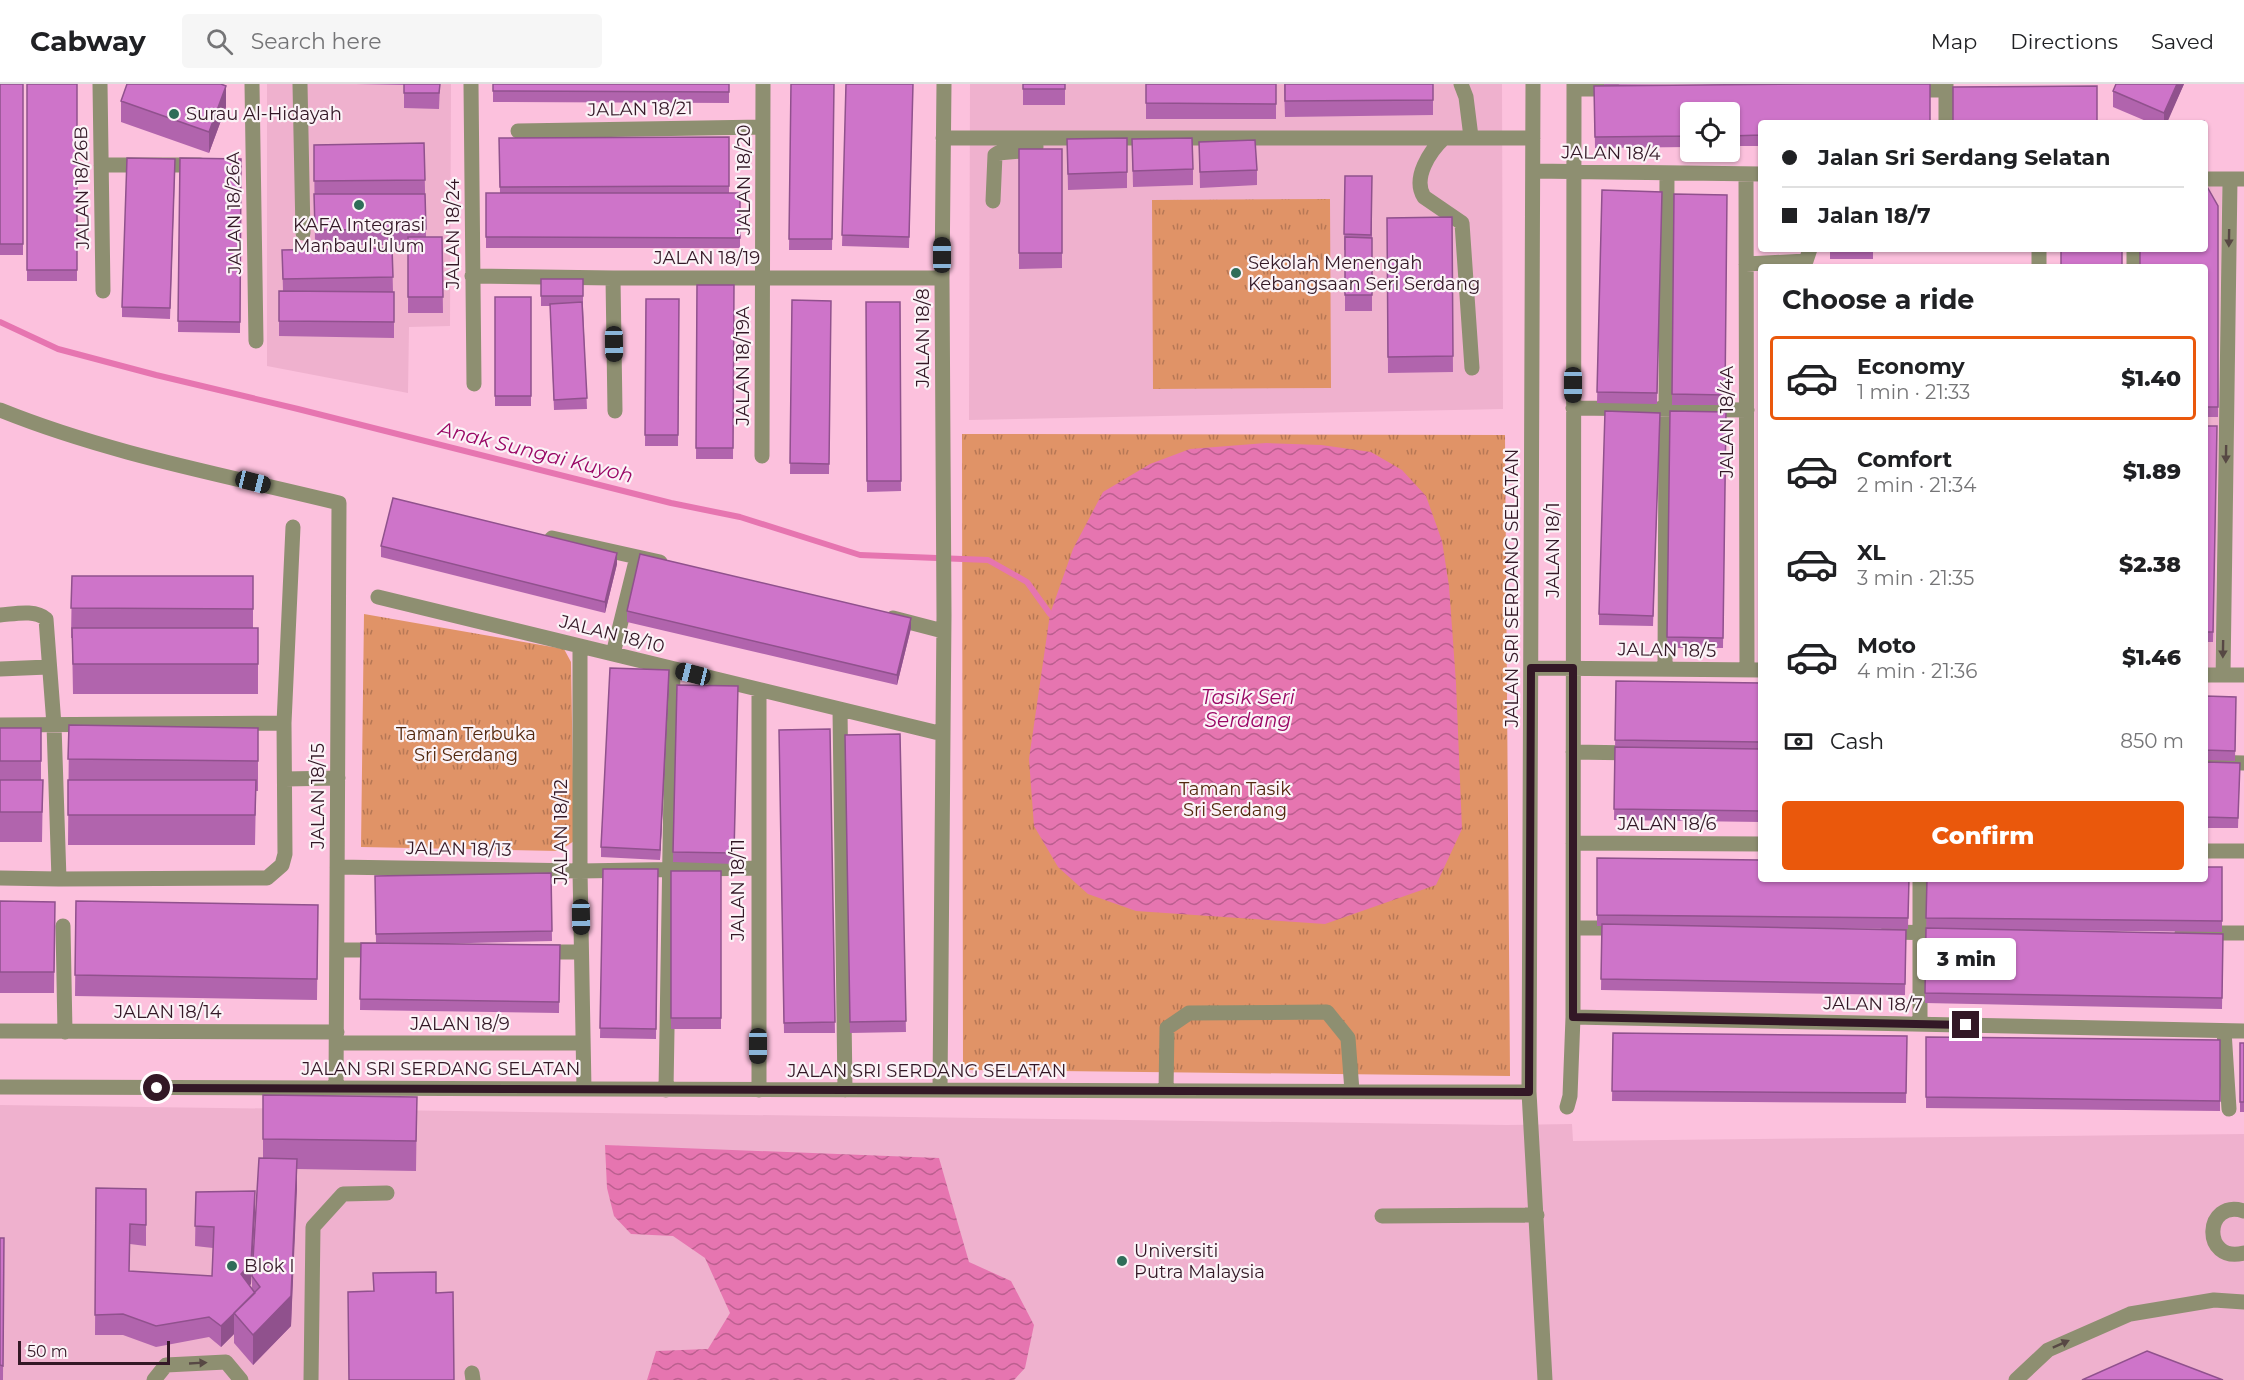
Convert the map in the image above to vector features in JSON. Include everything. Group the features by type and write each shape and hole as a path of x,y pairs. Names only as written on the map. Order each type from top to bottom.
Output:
{"street":[{"name":"JALAN 18/26B","path":"100,84 103,291"},
{"name":"JALAN 18/26A","path":"252,84 246,165 256,341"},
{"path":"300,84 303,233"},
{"name":"JALAN 18/24","path":"471,84 474,384"},
{"name":"JALAN 18/20","path":"763,84 764,277"},
{"name":"JALAN 18/8","path":"940,1090 944,84"},
{"path":"1461,84 1466,97 1471,137"},
{"name":"JALAN SRI SERDANG SELATAN","path":"1533,84 1529,1092 1545,1380"},
{"path":"1574,86 1622,89"},
{"name":"JALAN 18/1","path":"1567,1107 1570,1096 1573,1017 1574,86"},
{"path":"1898,90 1946,87 1946,120"},
{"name":"JALAN 18/21","path":"518,130 763,127"},
{"path":"943,138 1533,138"},
{"path":"993,201 995,155 1034,150 1036,146 1034,138"},
{"path":"1444,138 1432,149 1419,183 1420,191 1425,197 1462,223 1472,368"},
{"path":"101,165 217,165"},
{"name":"JALAN 18/4","path":"1533,171 1754,174"},
{"path":"1665,669 1666,173"},
{"name":"JALAN 18/4A","path":"1754,174 1746,264 1747,410 1754,670"},
{"path":"2208,179 2237,179 2221,426 2223,675"},
{"path":"1746,264 1806,261 1809,252"},
{"name":"JALAN 18/19","path":"472,276 942,278"},
{"name":"JALAN 18/19A","path":"762,456 764,277"},
{"path":"614,278 615,411"},
{"path":"1573,408 1747,410"},
{"name":"JALAN 18/15","path":"0,410 103,446 339,502 336,1089"},
{"path":"0,878 267,878 282,865 285,854 284,723 293,527"},
{"path":"534,534 669,564"},
{"path":"612,654 637,557"},
{"name":"JALAN 18/10","path":"378,597 943,734"},
{"path":"0,615 40,614 46,619 54,725 58,879"},
{"path":"877,614 943,631"},
{"name":"JALAN 18/12","path":"580,646 580,871 584,1089"},
{"path":"0,669 48,667"},
{"name":"JALAN 18/5","path":"1531,668 1754,670"},
{"path":"666,1090 673,669"},
{"path":"2208,675 2244,675"},
{"name":"JALAN 18/11","path":"759,690 759,1090"},
{"path":"840,710 845,1090"},
{"path":"0,725 284,723"},
{"path":"1573,752 1655,753"},
{"path":"2208,762 2244,763"},
{"path":"285,779 338,778"},
{"name":"JALAN 18/6","path":"1573,843 1758,844"},
{"path":"2208,850 2244,851"},
{"name":"JALAN 18/13","path":"337,867 580,871 758,868"},
{"path":"1920,882 1920,1024"},
{"path":"63,926 65,1032"},
{"path":"1573,928 1633,928"},
{"path":"1872,932 1956,933"},
{"path":"2172,933 2244,933"},
{"path":"337,950 395,951"},
{"path":"523,952 581,952"},
{"path":"1166,1091 1167,1028 1189,1013 1328,1012 1348,1038 1352,1091"},
{"name":"JALAN 18/7","path":"1573,1017 2244,1031"},
{"name":"JALAN 18/14","path":"0,1031 337,1037"},
{"path":"2224,1031 2229,1109"},
{"name":"JALAN 18/9","path":"337,1037 582,1043"},
{"name":"JALAN SRI SERDANG SELATAN","path":"0,1087 1529,1092"},
{"path":"311,1380 313,1227 343,1194 387,1192"},
{"path":"2244,1211 2233,1209 2225,1211 2218,1216 2212,1228 2212,1237 2217,1247 2223,1252 2236,1255 2244,1253"},
{"path":"1382,1216 1537,1215"},
{"path":"2016,1380 2048,1350 2130,1314 2214,1300 2244,1302"},
{"path":"154,1380 166,1365 226,1362 241,1380"}],"shaded area":[{"name":"KAFA Integrasi Manbaul'ulum","path":"267,84 451,84 450,326 409,327 408,393 267,366"},
{"name":"Sekolah Menengah Kebangsaan Seri Serdang","path":"970,84 1502,84 1503,409 969,420"},
{"path":"2208,186 2222,186 2215,668 2208,668 2208,264 2205,264 2205,252 2208,252"},
{"name":"Universiti Putra Malaysia","path":"0,1105 1572,1124 1573,1141 2244,1134 2244,1380 0,1380"}],"green space":[{"path":"1330,199 1331,388 1153,389 1152,200"},
{"name":"Taman Tasik Sri Serdang","path":"962,434 1505,435 1510,1076 963,1070"},
{"name":"Taman Terbuka Sri Serdang","path":"364,614 564,649 571,662 574,841 559,851 361,847"}],"water":[{"name":"Tasik Seri Serdang","path":"1266,443 1321,445 1371,452 1402,470 1426,496 1442,541 1449,586 1456,683 1462,829 1436,885 1325,924 1136,911 1088,894 1058,867 1034,826 1029,759 1050,614 1073,549 1103,492 1150,464 1190,449"},
{"path":"605,1145 939,1158 969,1262 1011,1281 1034,1325 1025,1368 1014,1380 647,1380 656,1351 708,1349 730,1313 705,1258 673,1236 631,1234 614,1216 607,1188"}],"building":[{"path":"0,84 23,84 23,244 0,244"},
{"path":"27,84 77,84 77,270 27,270"},
{"path":"127,84 221,84 226,86 209,132 121,101"},
{"path":"404,84 440,84 439,93 404,93"},
{"path":"493,84 729,84 729,92 493,91"},
{"path":"791,84 834,84 832,239 789,239"},
{"path":"846,84 913,84 909,237 842,235"},
{"path":"1023,84 1065,84 1065,89 1023,89"},
{"path":"1146,84 1276,84 1276,104 1146,103"},
{"path":"1285,84 1433,84 1433,100 1285,101"},
{"path":"1930,84 1930,120 1758,120 1758,135 1740,136 1740,102 1680,102 1680,136 1595,137 1594,86"},
{"path":"2116,84 2177,84 2164,113 2113,91"},
{"path":"2097,86 2097,120 1953,120 1953,87"},
{"path":"729,137 729,186 500,187 499,138"},
{"path":"1127,138 1127,172 1068,174 1067,139"},
{"path":"1192,138 1193,169 1133,171 1132,139"},
{"path":"1255,140 1257,170 1200,172 1199,142"},
{"path":"424,143 425,180 314,181 314,145"},
{"path":"1019,149 1062,149 1062,253 1019,253"},
{"path":"127,158 175,159 170,308 122,307"},
{"path":"180,158 241,159 240,322 178,321"},
{"path":"1345,176 1372,176 1371,235 1344,234"},
{"path":"2208,188 2218,206 2218,407 2208,407 2208,264 2140,264 2140,252 2208,252"},
{"path":"1602,190 1662,192 1657,393 1597,392"},
{"path":"486,193 740,193 740,238 486,237"},
{"path":"314,194 425,194 426,229 315,230"},
{"path":"1674,194 1727,195 1725,395 1672,394"},
{"path":"1452,217 1453,356 1388,357 1387,218"},
{"path":"408,237 442,237 443,297 408,297"},
{"path":"1345,237 1372,238 1372,295 1345,295"},
{"path":"392,248 393,277 283,279 282,250"},
{"path":"2061,252 2122,252 2122,264 2061,264"},
{"path":"541,279 583,279 583,296 541,296"},
{"path":"697,285 734,285 733,448 696,448"},
{"path":"279,291 394,292 394,322 279,321"},
{"path":"495,297 531,297 531,396 495,396"},
{"path":"646,299 679,299 678,435 645,435"},
{"path":"792,300 831,301 829,464 790,463"},
{"path":"582,302 587,398 554,400 550,304"},
{"path":"866,302 900,302 901,481 867,481"},
{"path":"1605,411 1660,413 1653,616 1599,614"},
{"path":"1670,411 1726,412 1723,638 1667,637"},
{"path":"2208,426 2217,426 2213,632 2208,632"},
{"path":"393,498 617,553 605,602 381,546"},
{"path":"640,554 911,618 897,675 627,611"},
{"path":"72,576 253,576 253,609 71,608"},
{"path":"72,628 258,628 258,664 73,664"},
{"path":"610,668 669,670 660,850 601,847"},
{"path":"1616,681 1758,683 1758,742 1615,740"},
{"path":"677,685 738,686 734,853 673,852"},
{"path":"2208,696 2236,697 2235,751 2208,750"},
{"path":"69,725 258,728 258,761 68,759"},
{"path":"0,728 41,728 41,761 0,761"},
{"path":"830,729 835,1022 784,1023 779,730"},
{"path":"900,734 906,1021 850,1022 845,735"},
{"path":"1615,747 1758,749 1758,811 1614,809"},
{"path":"2208,762 2240,763 2238,818 2208,817"},
{"path":"0,780 43,780 42,812 0,812"},
{"path":"68,780 256,780 255,815 68,815"},
{"path":"1597,858 1758,860 1758,882 1909,882 1908,918 1597,915"},
{"path":"2208,867 2222,867 2222,921 1926,918 1927,882 2208,882"},
{"path":"603,869 658,869 656,1029 600,1028"},
{"path":"671,871 721,871 721,1018 671,1018"},
{"path":"551,873 552,931 376,934 375,876"},
{"path":"0,901 55,902 54,972 0,972"},
{"path":"76,901 318,905 317,979 75,975"},
{"path":"1602,924 1906,930 1905,984 1601,979"},
{"path":"1926,928 2223,934 2222,998 1925,993"},
{"path":"361,943 560,945 559,1002 360,999"},
{"path":"1613,1033 1907,1036 1906,1093 1612,1091"},
{"path":"1926,1037 2220,1040 2220,1101 1926,1097"},
{"path":"2240,1043 2244,1043 2244,1102 2240,1102"},
{"path":"263,1095 417,1097 416,1141 263,1139"},
{"path":"259,1158 297,1159 291,1296 253,1335 234,1313 260,1287 252,1276"},
{"name":"Blok I","path":"96,1188 146,1189 146,1225 130,1224 129,1271 212,1276 214,1227 195,1226 196,1192 255,1191 251,1263 241,1274 255,1293 221,1326 209,1317 156,1326 123,1314 95,1315"},
{"path":"0,1238 4,1238 3,1366 0,1365"},
{"path":"436,1272 436,1293 453,1292 454,1380 349,1380 348,1292 374,1291 373,1273"},
{"path":"2147,1351 2223,1380 2082,1380"}],"waterway":[{"name":"Anak Sungai Kuyoh","path":"0,322 58,349 671,503 740,517 860,555 988,560 1027,582 1050,614"}],"place":[{"name":"Surau Al-Hidayah","path":"174,114"},
{"name":"KAFA Integrasi Manbaul'ulum","path":"359,205"},
{"name":"Sekolah Menengah Kebangsaan Seri Serdang","path":"1236,273"},
{"name":"Universiti Putra Malaysia","path":"1122,1261"},
{"name":"Blok I","path":"232,1266"}],"route":[{"path":"157,1088 1529,1092 1531,668 1573,668 1573,1017 1966,1025"}]}
